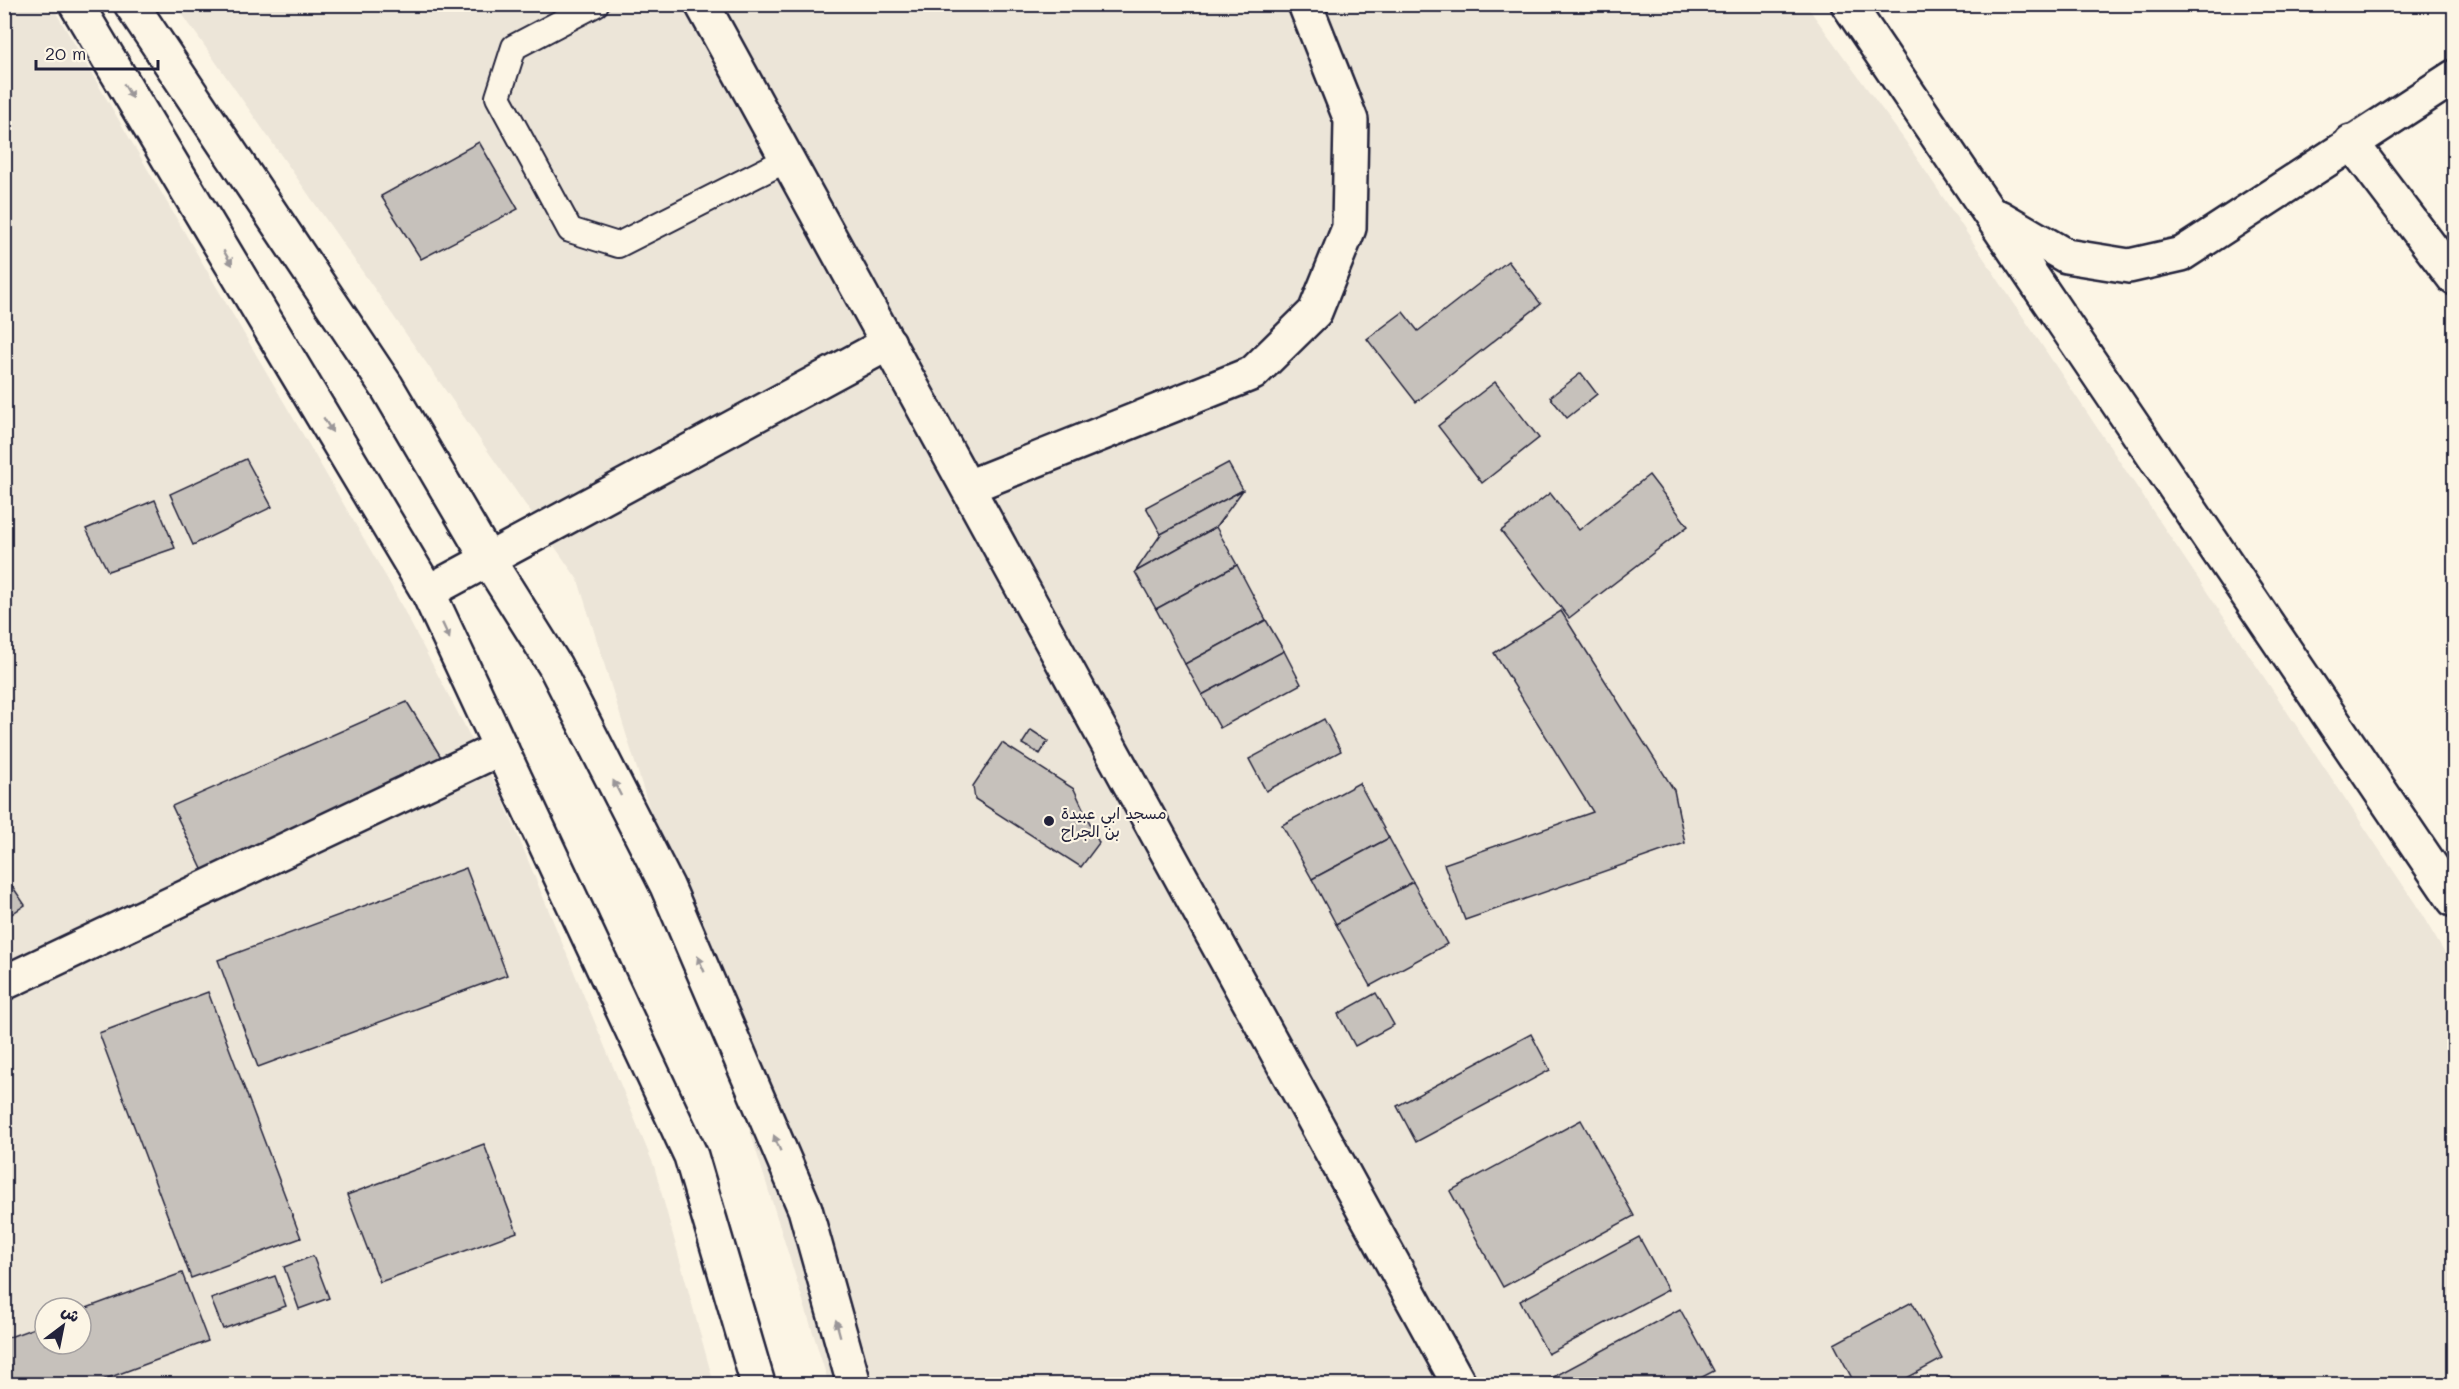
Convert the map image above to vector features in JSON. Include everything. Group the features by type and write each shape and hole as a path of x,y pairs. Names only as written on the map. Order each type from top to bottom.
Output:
{"street":[{"path":"76,4 428,592 691,1156 758,1384"},
{"path":"131,4 387,387 489,561 555,666 667,886 806,1209 854,1384"},
{"path":"702,4 1459,1384"},
{"path":"968,487 1253,373 1315,312 1350,228 1351,120 1305,4"},
{"path":"1848,4 2454,900"},
{"path":"1990,211 2066,256 2129,266 2182,254 2454,77"},
{"path":"2351,142 2454,278"},
{"path":"428,592 889,343"},
{"path":"4,983 501,748"}],"lane":[{"path":"596,4 514,47 498,97 570,230 618,245 788,159"}],"shaded area":[{"path":"51,4 388,580 502,797 654,1166 714,1384 5,1384 4,5"},
{"path":"176,5 1806,5 1906,142 2415,903 2454,969 2454,1384 829,1384 578,580"}],"building":[{"path":"479,142 518,209 421,259 381,196"},
{"path":"1508,261 1541,304 1416,402 1367,339 1403,312 1418,331"},
{"path":"1581,373 1597,394 1567,418 1550,397"},
{"path":"1495,382 1539,438 1482,483 1438,426"},
{"path":"246,459 272,507 193,545 170,494"},
{"path":"1228,463 1243,490 1161,534 1146,507"},
{"path":"1649,475 1688,526 1569,618 1501,531 1550,493 1579,530"},
{"path":"1243,490 1216,527 1135,572 1161,534"},
{"path":"155,500 175,548 108,571 86,529"},
{"path":"1216,527 1237,565 1156,609 1135,572"},
{"path":"1237,565 1266,620 1185,664 1156,609"},
{"path":"1561,611 1674,790 1685,843 1465,920 1444,864 1593,812 1494,653"},
{"path":"1266,620 1284,651 1202,695 1185,664"},
{"path":"1284,651 1301,684 1220,728 1202,695"},
{"path":"407,702 444,762 203,871 172,806"},
{"path":"1324,719 1341,751 1266,791 1249,759"},
{"path":"1031,730 1048,741 1040,754 1022,744"},
{"name":"مسجد ابي عبيدة بن الجراح","path":"1002,743 1074,789 1099,843 1081,867 975,799 973,786"},
{"path":"1359,783 1389,838 1312,879 1282,825"},
{"path":"1389,838 1413,882 1336,924 1312,879"},
{"path":"466,868 507,975 258,1067 218,960"},
{"path":"4,874 25,905 4,919"},
{"path":"1413,882 1447,944 1370,986 1336,924"},
{"path":"208,992 301,1238 191,1278 99,1033"},
{"path":"1376,993 1394,1025 1355,1046 1338,1014"},
{"path":"1531,1034 1550,1070 1416,1142 1397,1106"},
{"path":"1581,1120 1634,1216 1503,1287 1450,1191"},
{"path":"484,1144 517,1232 380,1282 347,1195"},
{"path":"1639,1237 1668,1290 1548,1354 1520,1301"},
{"path":"313,1256 329,1298 299,1309 284,1267"},
{"path":"182,1273 208,1341 92,1384 6,1384 4,1339 33,1328 33,1356 93,1356 93,1306"},
{"path":"275,1276 286,1306 223,1329 211,1299"},
{"path":"1912,1302 1942,1359 1896,1384 1855,1384 1834,1344"},
{"path":"1680,1309 1714,1371 1689,1384 1548,1384 1546,1381"},
{"path":"1951,1377 1956,1384 1937,1384"}],"place":[{"name":"مسجد ابي عبيدة بن الجراح","path":"1049,821"}]}
